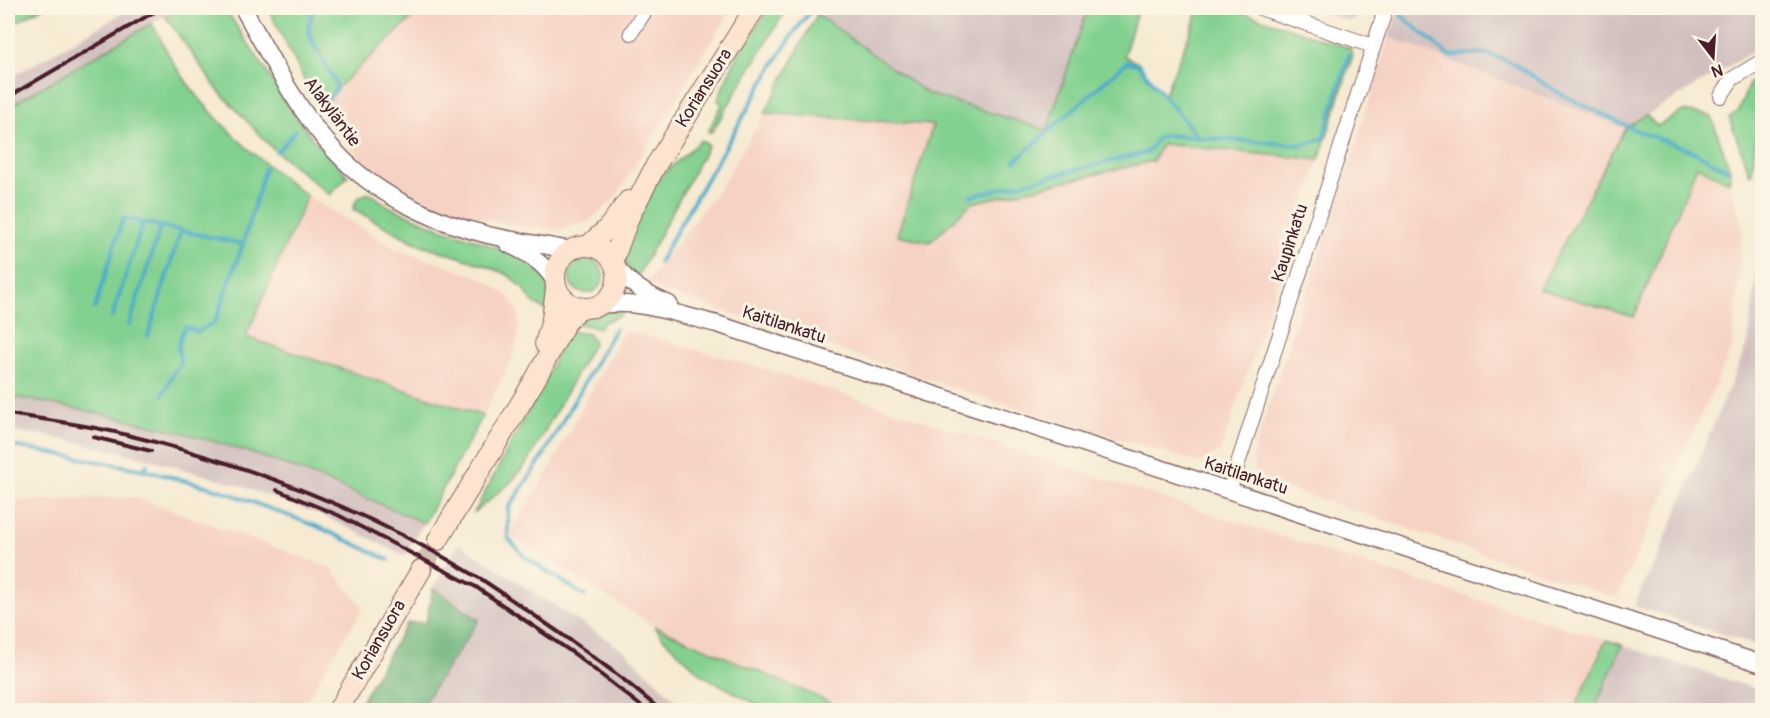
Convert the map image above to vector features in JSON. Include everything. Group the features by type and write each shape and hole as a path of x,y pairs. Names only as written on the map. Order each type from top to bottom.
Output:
{"main road":[{"name":"Koriansuora","path":"614,262 629,217 656,165 753,9"},
{"name":"Koriansuora","path":"579,248 607,229 656,165"},
{"path":"527,391 552,319 555,284 558,263 579,248 598,248 614,262 617,282 614,292 601,305 586,309 569,304 555,284"},
{"path":"438,540 536,378 565,324 579,308"},
{"name":"Koriansuora","path":"338,711 421,570"}],"street":[{"name":"Alakyläntie","path":"243,8 291,92 314,126 349,166 363,178 402,203 489,235 538,260 547,269 555,284"},
{"path":"631,33 647,8"},
{"path":"1260,8 1373,46"},
{"name":"Kaupinkatu","path":"1229,491 1386,8"},
{"path":"1721,96 1732,79 1762,61"},
{"name":"Alakyläntie","path":"489,235 579,248"},
{"name":"Kaitilankatu","path":"614,262 625,278 638,289 717,324"},
{"name":"Kaitilankatu","path":"601,305 613,303 649,307 717,324 1762,664"}],"shaded area":[{"path":"132,8 178,8 8,107 8,79"},
{"path":"423,8 731,8 614,199 586,223 553,231 485,219 426,200 378,173 350,148 328,120 323,107 336,89"},
{"path":"821,8 1088,8 1047,130 928,94 817,14"},
{"path":"1309,8 1367,8 1349,21"},
{"path":"1400,8 1762,8 1762,46 1625,128 1389,37"},
{"path":"1389,37 1625,128 1539,288 1634,317 1698,166 1729,182 1743,226 1732,348 1617,598 1262,480 1255,470 1252,459 1256,444 1345,178"},
{"path":"765,113 933,125 897,235 930,242 972,203 1153,161 1162,144 1319,160 1221,451 1200,463 996,402 652,287 648,281 719,189"},
{"path":"307,196 396,249 482,278 508,296 519,314 518,338 512,359 483,416 245,337"},
{"path":"1762,229 1762,647 1634,606 1662,547 1748,343"},
{"path":"624,330 769,370 1606,640 1574,710 854,710 654,626 509,535 540,486"},
{"path":"8,396 133,421 252,453 351,491 424,523 405,556 326,517 241,486 143,457 43,435 8,432"},
{"path":"135,497 331,568 363,608 300,710 8,710 8,501"},
{"path":"459,544 625,651 685,710 419,710 479,620 433,588"},
{"path":"1622,645 1762,691 1762,710 1594,710"}],"green space":[{"path":"8,8 42,8 8,27"},
{"path":"178,8 225,8 296,117 312,138 348,176 330,195 273,149 217,89 165,16"},
{"path":"268,8 423,8 336,89 323,107 310,91"},
{"path":"770,8 787,8 712,132 708,132 722,104 718,100 734,63"},
{"path":"1088,8 1138,8 1124,56 1139,63 1164,96 1200,8 1229,8 1350,48 1353,55 1319,160 1162,144 1153,161 972,203 930,242 897,235 933,125 765,113 817,14 928,94 1047,130"},
{"path":"152,23 176,67 219,121 253,153 307,196 246,337 483,416 424,523 338,486 251,453 130,420 8,396 8,107"},
{"path":"1759,73 1762,74 1752,174 1750,175 1729,117 1738,112 1749,84"},
{"path":"1683,111 1711,116 1731,172 1729,182 1697,166 1634,317 1539,289 1625,128 1646,115 1657,126"},
{"path":"701,140 708,145 636,279 626,265 624,254 629,234 656,181"},
{"path":"370,193 390,207 434,226 530,261 549,284 548,312 532,301 523,288 508,275 416,243 353,209 359,198"},
{"path":"586,259 598,264 603,276 598,288 586,293 574,288 569,276 574,264"},
{"path":"623,310 621,315 604,322 599,328 573,323 585,316"},
{"path":"568,331 589,334 594,342 529,460 512,481 474,513 542,385"},
{"path":"433,588 479,620 419,710 356,710 407,623 426,622"},
{"path":"654,626 834,704 854,710 767,710 702,675 665,640"},
{"path":"1606,640 1622,645 1594,710 1574,710"}],"waterway":[{"path":"314,8 308,28 336,84 336,89 323,107"},
{"path":"659,263 774,64 792,35 813,8"},
{"path":"1330,8 1353,15 1361,8"},
{"path":"1400,14 1449,56 1483,53 1509,61 1559,93 1637,131 1690,150 1729,171"},
{"path":"971,196 1148,152 1157,139 1165,135 1301,145 1323,139 1349,55"},
{"path":"1015,161 1127,62 1138,64 1197,136"},
{"path":"277,152 296,130"},
{"path":"163,395 174,372 181,364 179,345 186,327 197,332 215,322 243,244 265,168"},
{"path":"95,308 123,218 243,244"},
{"path":"112,317 143,223"},
{"path":"129,325 161,226"},
{"path":"148,336 181,230"},
{"path":"585,596 525,557 508,538 508,509 543,456 615,329"},
{"path":"8,445 145,470"},
{"path":"147,464 145,470 220,490 316,526 389,560"}],"tunnel":[{"path":"421,570 438,540"}],"railway":[{"path":"8,97 161,8"},
{"path":"8,414 115,432 163,444 257,474 349,510 394,531 481,579 587,652 660,710"},
{"path":"93,437 151,451"},
{"path":"277,490 338,515 476,587 576,655 646,710"}]}
